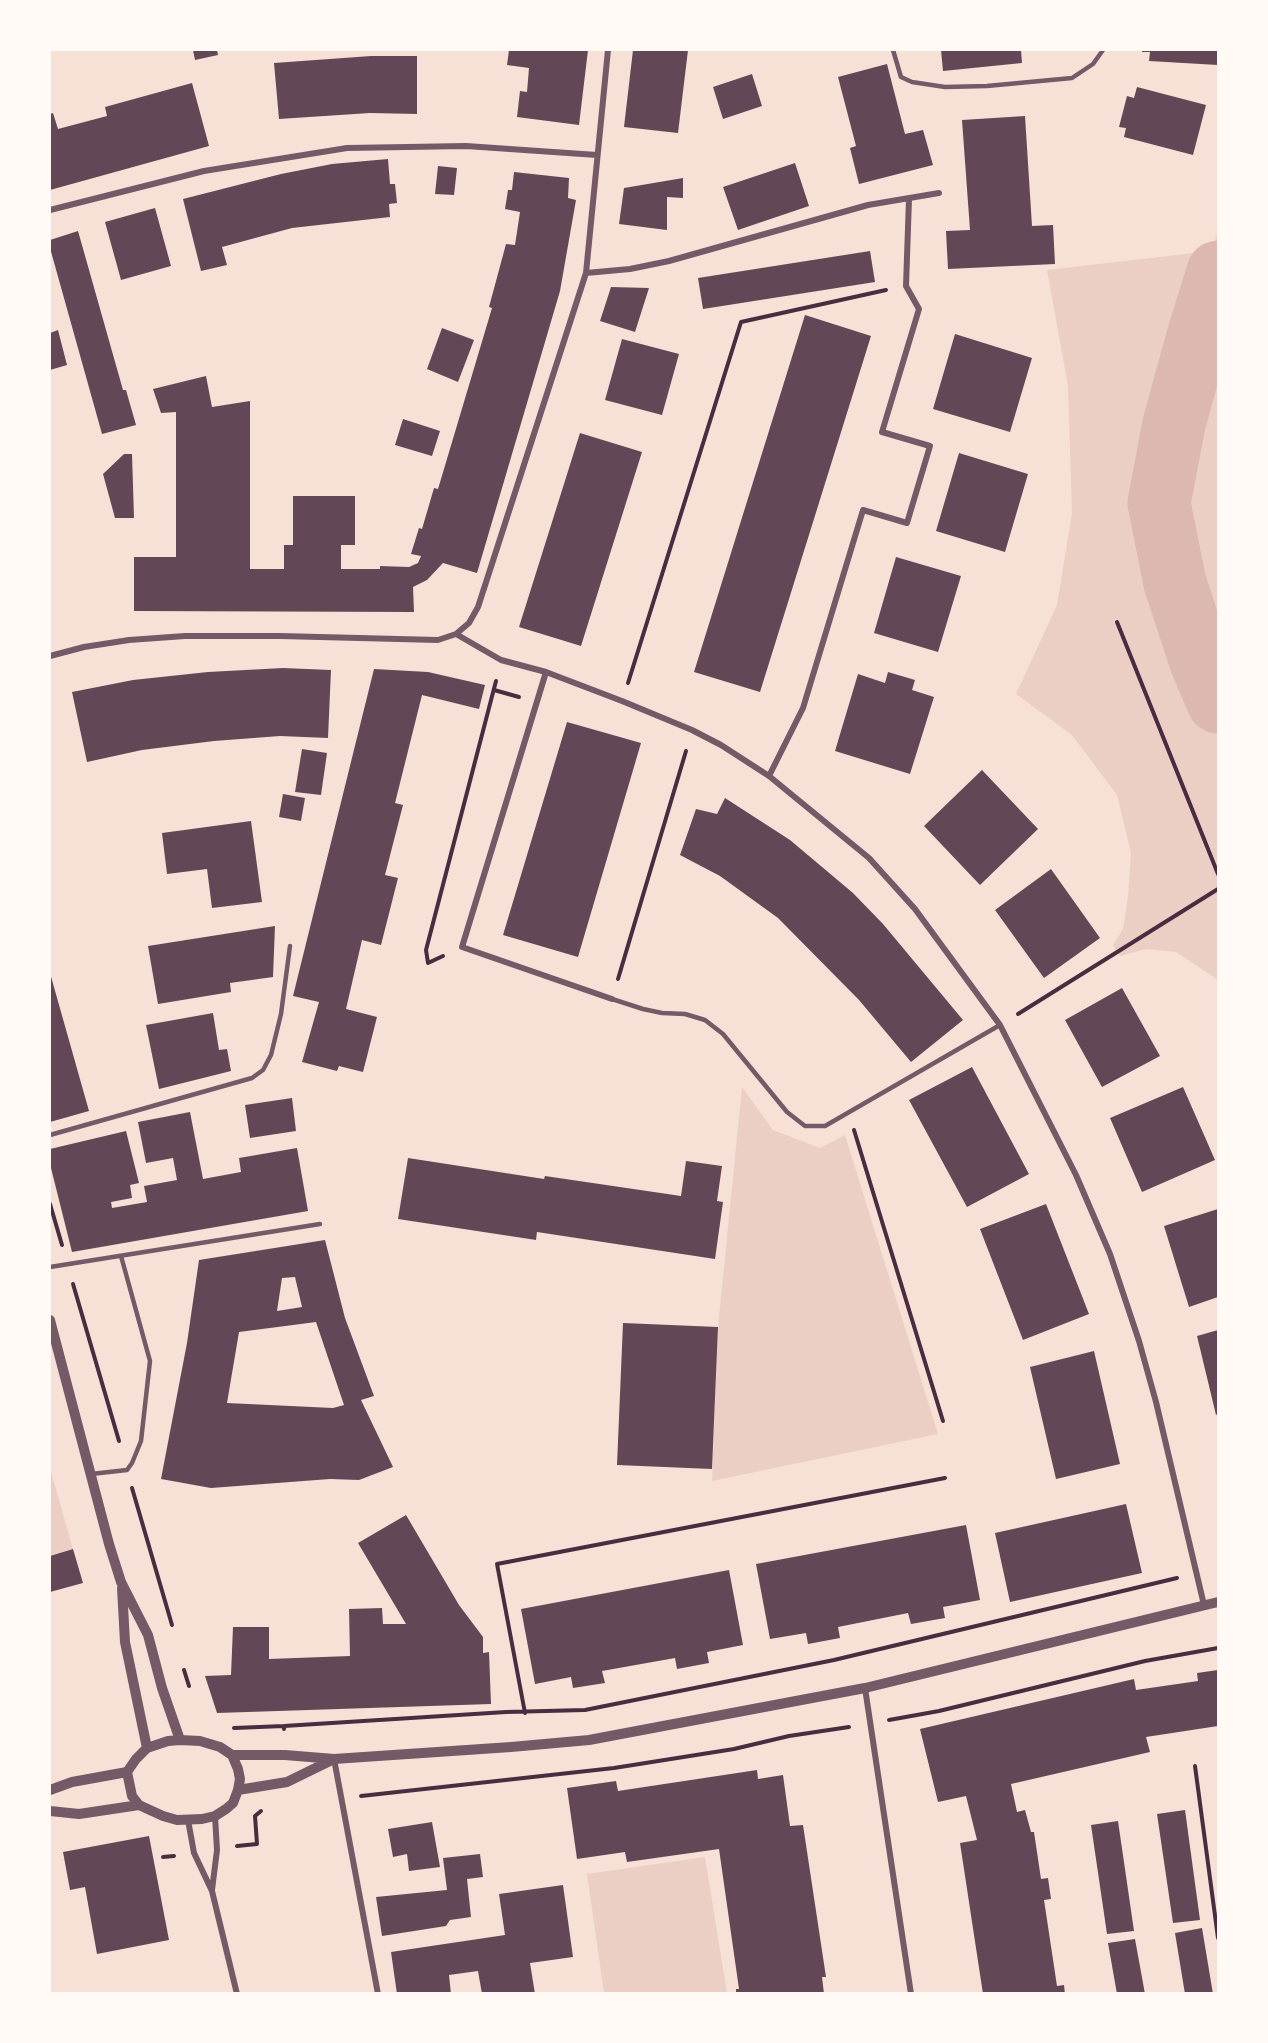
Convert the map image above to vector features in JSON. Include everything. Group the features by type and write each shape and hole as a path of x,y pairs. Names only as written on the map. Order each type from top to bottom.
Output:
{"street":[{"path":"50,656 129,639 185,636 438,640 456,634 469,623 478,608 586,273 608,50"},
{"path":"50,210 204,171 347,148 466,146 597,155"},
{"path":"586,273 630,269 669,261 764,235 822,216 868,205 939,193"},
{"path":"769,776 803,708 863,510 907,523 930,446 882,432 919,309 906,286 909,199"},
{"path":"456,634 501,660 546,672 622,701 692,730 721,745 769,776 869,858 915,909 1000,1025 1076,1175 1110,1254 1139,1341 1156,1402 1204,1605"},
{"path":"546,672 462,947 612,999"},
{"path":"50,1320 109,1544 122,1582 148,1635 162,1688 180,1740"},
{"path":"122,1582 125,1642 147,1748"},
{"path":"232,1755 285,1755 334,1759 590,1740 864,1688 1218,1602"},
{"path":"864,1688 911,1994"},
{"path":"50,1790 72,1782 127,1772 147,1748 168,1741 180,1740 220,1747 232,1755 240,1779 232,1803 226,1809 215,1816 202,1819 177,1820 139,1805 132,1796 127,1772"},
{"path":"238,1790 287,1782 334,1759"},
{"path":"334,1759 378,1994"},
{"path":"50,1811 79,1814 139,1805"},
{"path":"212,1891 217,1850 215,1816"},
{"path":"188,1820 194,1853 212,1891 237,1994"}],"lane":[{"path":"893,50 901,77 912,82 945,87 987,86 1072,78 1093,64 1103,50"},
{"path":"50,1136 252,1078 263,1070 271,1054 281,1014 290,946"},
{"path":"612,999 662,1013 685,1014 705,1020 723,1034 787,1112 805,1126 825,1126 1000,1025"},
{"path":"50,1267 320,1224"},
{"path":"90,1474 127,1470 141,1441 150,1361 121,1256"}],"path":[{"path":"622,701 741,322 906,286"},
{"path":"1117,622 1218,874"},
{"path":"462,947 428,963 426,950 501,660"},
{"path":"612,999 692,730"},
{"path":"1000,1025 1218,889"},
{"path":"849,1112 942,1421"},
{"path":"50,1204 172,1626"},
{"path":"525,1713 497,1564 945,1478"},
{"path":"226,1728 507,1712 585,1710 834,1660 1197,1574"},
{"path":"341,1798 614,1768 734,1749 789,1736 939,1711 1145,1661 1218,1648"},
{"path":"181,1660 190,1691"},
{"path":"284,1726 285,1755"},
{"path":"1195,1766 1218,1938"}],"shaded area":[{"path":"1218,231 1218,980 1176,952 1146,949 1120,956 1113,945 1123,929 1131,853 1117,795 1072,735 1016,694 1057,605 1072,513 1068,386 1047,270 1211,251"},
{"path":"742,1087 773,1130 820,1148 845,1135 938,1434 712,1481 718,1327"},
{"path":"50,1468 73,1549 50,1556"},
{"path":"705,1857 727,1993 604,1993 587,1874"}],"building":[{"path":"193,50 217,50 218,55 195,60"},
{"path":"509,50 588,50 579,125 517,117 520,91 527,92 529,68 507,65"},
{"path":"633,50 688,50 678,133 624,127"},
{"path":"941,50 1021,50 1022,63 943,71"},
{"path":"1142,50 1218,50 1218,65 1149,61 1150,52 1142,52"},
{"path":"371,56 417,56 417,114 370,113 279,119 274,63"},
{"path":"887,64 905,134 923,130 933,165 859,184 850,148 856,146 838,77"},
{"path":"752,74 762,106 723,119 713,87"},
{"path":"192,83 209,146 50,190 50,114 53,113 58,129 107,116 105,107"},
{"path":"1137,87 1206,105 1193,155 1124,137 1126,128 1119,127 1127,96 1134,98"},
{"path":"1025,116 1032,226 1053,225 1055,264 948,269 946,231 970,230 962,120"},
{"path":"388,159 390,184 395,184 397,203 389,204 390,217 292,228 222,247 227,265 201,271 183,199 281,174 332,164"},
{"path":"795,163 809,206 738,230 723,187"},
{"path":"438,166 457,168 454,195 435,194"},
{"path":"514,172 569,178 568,198 576,200 560,291 477,573 443,563 427,580 413,587 414,612 134,611 134,557 176,557 176,412 161,413 153,389 206,376 212,407 250,401 250,569 284,569 284,545 293,545 293,496 355,496 355,545 341,545 341,569 380,569 380,566 409,567 418,563 421,556 411,554 419,528 422,529 434,488 438,489 492,308 489,307 506,244 515,245 520,212 505,209 508,190 512,190"},
{"path":"683,178 683,198 667,197 667,230 619,224 624,188"},
{"path":"155,208 171,266 121,280 105,222"},
{"path":"78,231 123,390 126,390 136,425 102,434 50,248 50,240"},
{"path":"870,251 875,282 703,309 698,278"},
{"path":"611,287 649,288 635,332 600,321"},
{"path":"805,315 871,336 760,692 694,672"},
{"path":"442,328 474,340 458,382 427,369"},
{"path":"58,330 67,365 50,370 50,333"},
{"path":"955,334 1032,358 1010,432 933,409"},
{"path":"622,339 679,354 662,415 605,400"},
{"path":"403,419 440,431 432,456 395,445"},
{"path":"580,433 642,452 581,646 519,627"},
{"path":"959,453 1028,474 1005,552 936,531"},
{"path":"124,454 132,454 134,518 115,518 103,474"},
{"path":"896,557 961,576 938,652 874,633"},
{"path":"283,668 331,670 328,738 280,736 214,741 142,750 87,762 72,692 133,680 208,672"},
{"path":"374,669 428,672 485,685 479,709 422,695 395,803 403,805 385,875 398,878 381,945 362,940 346,1009 377,1017 363,1072 339,1066 337,1071 302,1062 319,1002 293,996"},
{"path":"888,672 915,680 912,690 934,697 910,774 835,751 858,674 885,683"},
{"path":"567,722 641,743 578,957 503,935"},
{"path":"302,749 327,753 321,795 295,792"},
{"path":"982,770 1038,829 980,885 924,826"},
{"path":"283,794 305,798 301,821 279,817"},
{"path":"725,798 790,840 853,893 883,924 963,1020 911,1062 859,1000 778,918 720,876 680,855 696,809 717,814"},
{"path":"251,821 262,902 212,908 207,869 167,874 162,833"},
{"path":"1051,869 1100,938 1044,978 995,910"},
{"path":"275,926 273,977 230,983 231,992 158,1004 148,946"},
{"path":"50,973 89,1111 50,1122"},
{"path":"1122,988 1160,1056 1102,1087 1065,1020"},
{"path":"213,1013 219,1050 227,1049 231,1071 159,1089 146,1025"},
{"path":"972,1067 1029,1174 967,1207 909,1100"},
{"path":"1183,1087 1215,1160 1142,1192 1110,1118"},
{"path":"292,1098 296,1131 250,1138 245,1105"},
{"path":"190,1112 203,1179 241,1172 239,1158 297,1148 308,1211 72,1252 50,1164 50,1149 126,1131 139,1183 130,1185 132,1198 111,1202 112,1208 147,1202 144,1186 177,1180 173,1158 146,1163 138,1122"},
{"path":"408,1158 544,1179 545,1176 681,1196 686,1161 722,1166 717,1201 723,1202 715,1259 537,1232 536,1240 398,1219"},
{"path":"1046,1204 1089,1314 1023,1340 980,1229"},
{"path":"1218,1209 1218,1297 1189,1307 1164,1226"},
{"path":"325,1240 345,1318 374,1396 361,1400 393,1467 359,1480 330,1479 211,1488 161,1479 187,1343 199,1260","holes":["295,1277 302,1307 277,1311 282,1278","316,1322 344,1405 333,1408 227,1403 239,1332"]},
{"path":"623,1323 718,1327 712,1469 617,1465"},
{"path":"1218,1330 1218,1414 1216,1415 1197,1336"},
{"path":"1094,1351 1120,1464 1056,1479 1030,1367"},
{"path":"1126,1504 1142,1573 1010,1602 995,1533"},
{"path":"406,1515 459,1605 483,1637 483,1653 489,1652 491,1704 217,1713 205,1676 231,1675 233,1627 269,1627 269,1659 350,1656 349,1609 382,1608 383,1624 406,1624 358,1543"},
{"path":"966,1525 980,1600 943,1607 945,1618 911,1624 908,1613 838,1627 840,1638 808,1644 806,1633 770,1639 756,1564"},
{"path":"73,1549 83,1583 50,1592 50,1556"},
{"path":"729,1570 743,1645 707,1652 709,1663 677,1669 675,1658 602,1671 605,1683 573,1688 571,1677 535,1684 521,1609"},
{"path":"1218,1670 1218,1726 1146,1737 1150,1752 1011,1784 1017,1812 1025,1810 1031,1832 1034,1832 1041,1879 1048,1878 1051,1899 1044,1900 1057,1986 1064,1985 1065,1994 983,1994 960,1843 977,1840 966,1796 938,1802 920,1729 1134,1679 1136,1690 1198,1681 1197,1673"},
{"path":"757,1770 758,1779 783,1775 790,1826 803,1825 826,1977 822,1977 824,1994 736,1994 736,1989 739,1989 719,1849 627,1862 625,1852 577,1859 567,1788 616,1781 618,1791"},
{"path":"1185,1810 1200,1920 1173,1923 1157,1814"},
{"path":"1118,1821 1134,1931 1107,1934 1091,1825"},
{"path":"432,1822 440,1867 409,1871 407,1854 393,1857 388,1829"},
{"path":"149,1836 169,1940 97,1954 85,1887 70,1890 63,1852"},
{"path":"480,1854 483,1877 467,1879 471,1917 450,1920 446,1926 382,1936 376,1897 447,1890 443,1858"},
{"path":"563,1885 573,1957 530,1963 535,1994 482,1994 478,1971 449,1975 451,1994 397,1994 391,1952 505,1935 499,1894"},
{"path":"1202,1928 1213,1994 1185,1994 1175,1933"},
{"path":"1135,1939 1145,1994 1117,1994 1108,1943"}],"waterway":[{"path":"1218,272 1174,424 1159,503 1175,583 1201,662 1218,702"}]}
